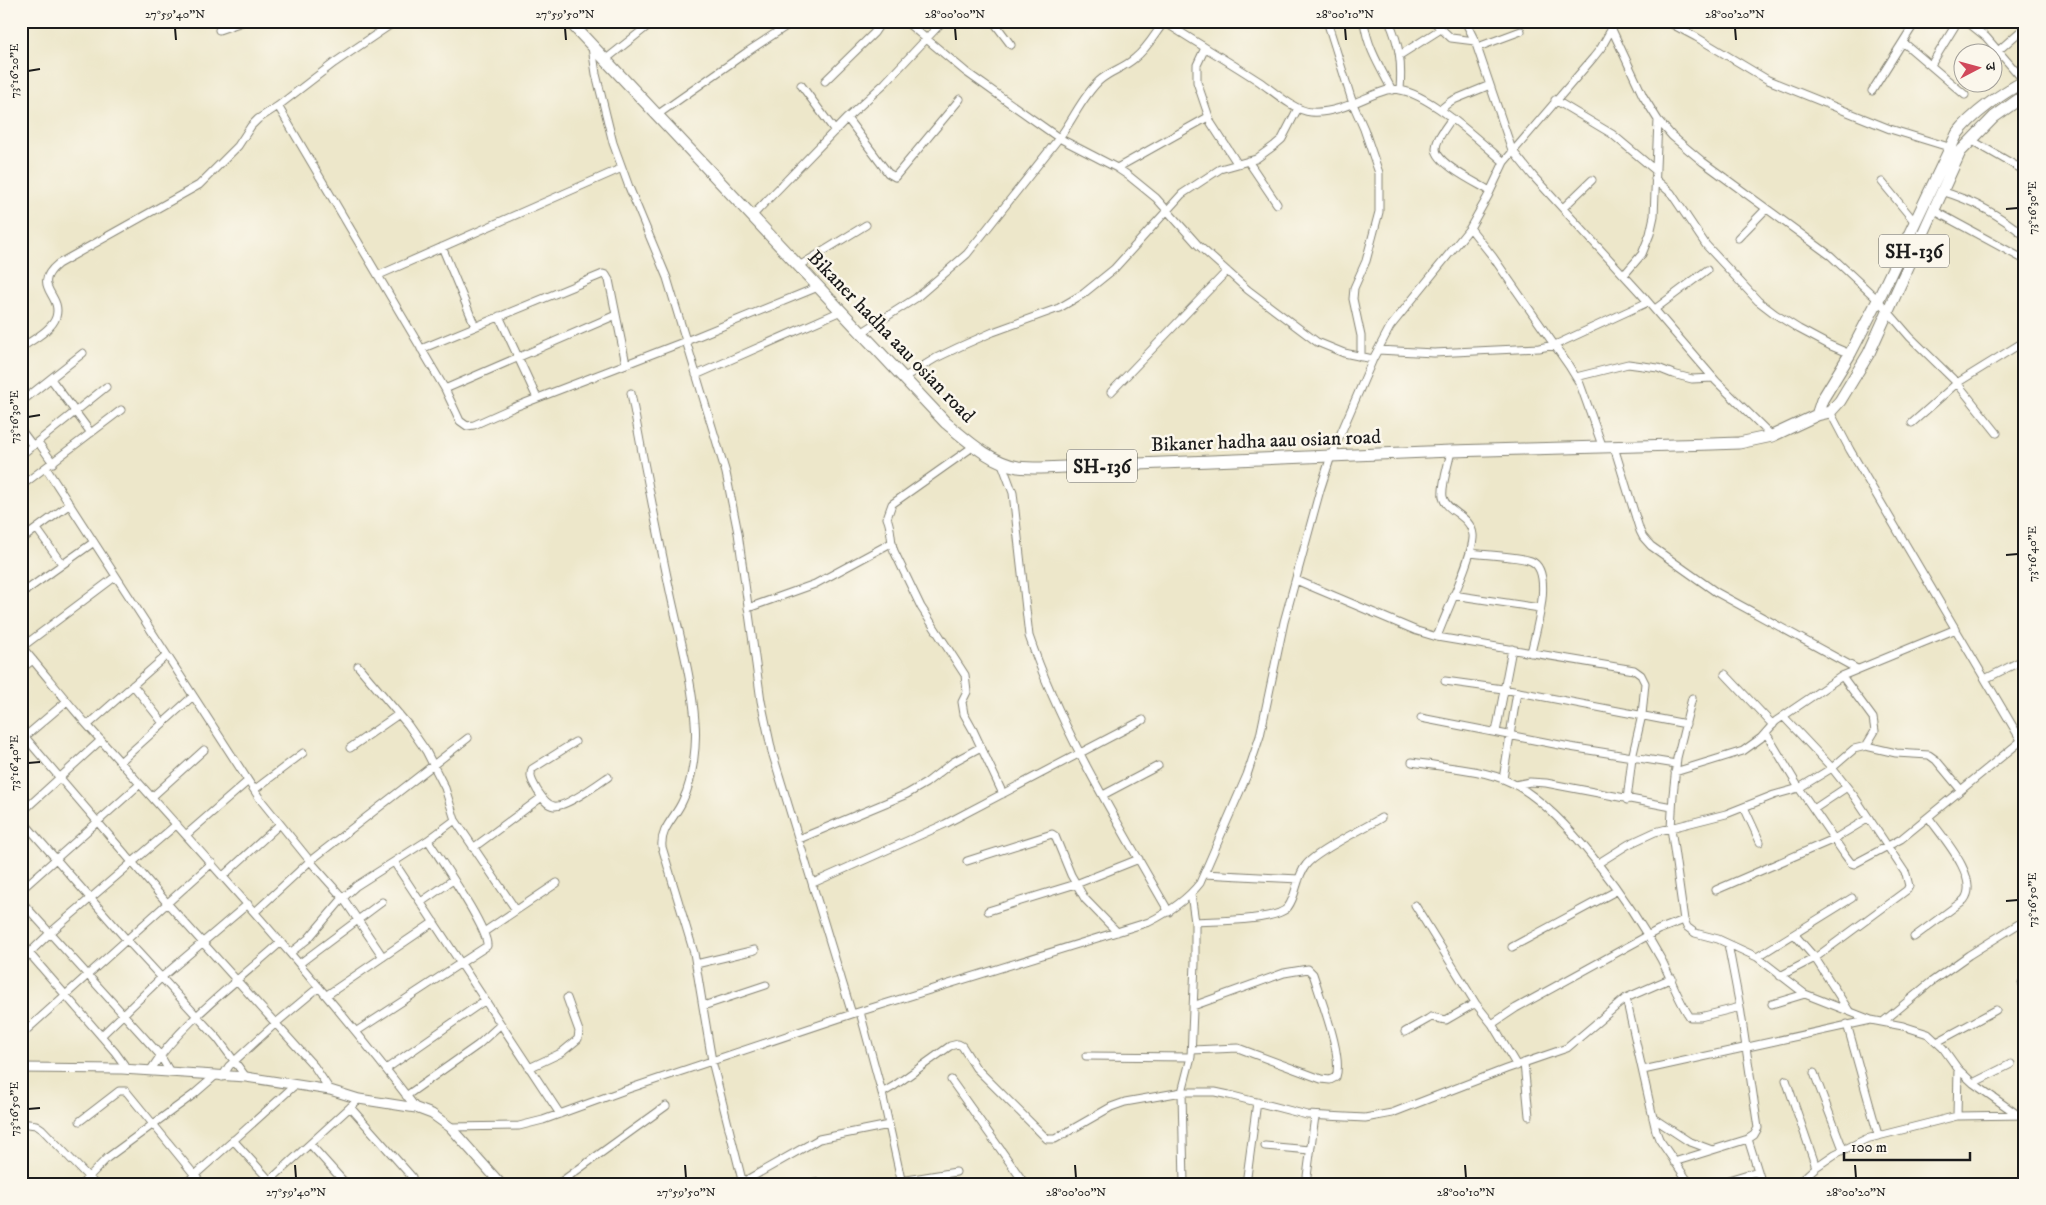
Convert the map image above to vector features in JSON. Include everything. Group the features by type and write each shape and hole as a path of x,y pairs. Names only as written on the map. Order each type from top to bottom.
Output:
{"main road":[{"name":"Bikaner hadha aau osian road","path":"569,21 946,423 974,446 1001,461 1017,467 1042,468 1451,451 1739,443 1772,436 1817,415 1830,412"},
{"name":"SH-136","path":"1830,412 1849,388 1888,312 1933,210 1963,126 2008,89 2025,81"},
{"name":"SH-136","path":"1817,415 1822,400 1850,354 1878,300 1914,221 1955,149 1971,140 1994,117 2025,95"}],"street":[{"path":"219,30 245,21"},
{"path":"21,348 50,327 56,317 57,308 46,282 48,272 58,264 199,185 238,146 258,118 278,106 334,63 396,21"},
{"path":"605,60 654,21"},
{"path":"657,115 794,21"},
{"path":"825,82 874,34 882,21"},
{"path":"905,21 966,72 1059,138 1117,168 1156,198 1198,245 1226,271 1317,342 1344,353 1373,359"},
{"path":"752,216 847,118 885,83 943,21"},
{"path":"993,21 1011,46"},
{"path":"1327,21 1353,104 1379,172 1379,212 1366,261 1354,288 1353,299 1361,336 1361,357"},
{"path":"1364,21 1370,49 1396,90 1441,109 1504,162"},
{"path":"1389,21 1400,55 1401,65 1396,90"},
{"path":"1433,21 1440,30 1451,38 1476,44 1521,31"},
{"path":"1465,21 1476,44 1512,150 1533,176 1655,309 1713,378 1772,436"},
{"path":"1608,21 1643,96 1658,120 1672,136 1703,162 1832,256 1878,300 1910,337 1956,383 1997,433"},
{"path":"450,1127 520,1126 560,1114 628,1089 852,1014 1149,922 1169,912 1191,894 1200,883 1247,775 1260,736 1284,622 1320,490 1331,456 1373,359 1390,327 1470,228 1512,150 1593,58 1616,21"},
{"path":"1666,21 1768,80 1890,129 1955,149"},
{"path":"1872,91 1916,21"},
{"path":"1931,65 1958,21"},
{"path":"1966,21 1990,42"},
{"path":"861,333 916,298 967,254 1071,123 1085,98 1098,82 1135,58 1164,22 1298,108 1311,112 1335,109 1396,90"},
{"path":"2004,46 2025,27"},
{"path":"1400,55 1440,30"},
{"path":"1903,42 1965,95"},
{"path":"592,46 596,74 614,143 622,168 666,278 726,473 738,533 761,701 772,752 852,1014"},
{"path":"1205,48 1195,72 1208,117 1237,163"},
{"path":"2004,58 2025,81"},
{"path":"1441,109 1451,100 1490,85"},
{"path":"801,86 835,131"},
{"path":"847,118 888,173 895,177 960,99"},
{"path":"1555,100 1612,134 1655,170"},
{"path":"278,106 379,275 444,388 460,421 467,426 474,425 537,398 686,342 818,287"},
{"path":"903,378 936,358 993,332 1059,308 1083,294 1114,269 1168,212 1182,194 1220,169 1265,154 1282,139 1298,108"},
{"path":"1117,168 1208,117"},
{"path":"1452,118 1438,140 1437,155 1450,167 1490,191"},
{"path":"1624,275 1642,254 1650,234 1654,216 1658,120"},
{"path":"1971,140 2025,171"},
{"path":"1248,161 1277,204"},
{"path":"379,275 622,168"},
{"path":"1655,179 1671,193 1706,245 1758,301 1799,329 1850,354"},
{"path":"1563,208 1592,180"},
{"path":"1882,182 1914,221"},
{"path":"1941,190 1990,211 2025,236"},
{"path":"1738,238 1766,209"},
{"path":"1933,210 2025,260"},
{"path":"799,266 866,226"},
{"path":"1470,228 1576,377 1608,447 1643,538 1651,546 1716,592 1857,669"},
{"path":"442,248 475,326"},
{"path":"1655,309 1707,270"},
{"path":"1111,392 1226,271"},
{"path":"421,349 603,274 609,280 626,364"},
{"path":"1378,350 1434,353 1539,348 1555,345 1648,302"},
{"path":"696,375 842,311"},
{"path":"444,388 616,314"},
{"path":"499,316 537,398"},
{"path":"1912,423 1956,383 2025,341"},
{"path":"21,402 83,353"},
{"path":"1576,377 1628,364 1658,368 1692,379 1713,378"},
{"path":"51,379 92,433"},
{"path":"21,455 106,387"},
{"path":"631,393 696,723 694,754 688,786 683,800 664,831 661,840 696,964 712,1061 743,1183 819,1139 889,1125"},
{"path":"1766,733 1799,788 1851,863 1854,864 1888,846 1928,818 1961,790 2023,744 1822,400"},
{"path":"21,486 121,410"},
{"path":"21,430 53,462"},
{"path":"974,446 892,504 887,512 887,518 892,534 891,543 921,607 965,675 967,692 962,708 1003,794"},
{"path":"1436,637 1470,553 1473,537 1472,529 1464,518 1446,505 1443,498 1451,451"},
{"path":"1001,461 1013,493 1029,636 1050,690 1080,754 1169,912"},
{"path":"46,468 192,697 254,790 280,824 343,898 383,957"},
{"path":"21,540 70,504"},
{"path":"37,529 62,564"},
{"path":"21,594 94,542"},
{"path":"748,608 814,584 891,543"},
{"path":"1470,553 1532,562 1537,566 1543,580 1543,593 1531,652"},
{"path":"115,577 22,646 120,762 212,863 327,995 416,1108"},
{"path":"1296,580 1417,631 1436,637 1634,670 1641,675 1644,683 1642,715 1632,758 1627,800"},
{"path":"1453,595 1540,608"},
{"path":"1421,718 1676,768 1738,753 1752,745 1783,716 1842,676 1956,629"},
{"path":"1496,732 1512,649"},
{"path":"88,725 166,656"},
{"path":"1985,679 2025,659"},
{"path":"21,669 33,660"},
{"path":"358,666 399,714 434,765 445,788 455,820 516,910"},
{"path":"1725,674 1772,725"},
{"path":"1842,676 1873,718 1875,731 1866,746"},
{"path":"1445,681 1503,689 1686,724"},
{"path":"133,685 164,723"},
{"path":"1503,779 1517,692"},
{"path":"120,762 192,697"},
{"path":"1692,698 1676,768 1671,828 1684,920 1687,928 1757,958 1805,994 1871,1020"},
{"path":"67,701 23,738 202,944 276,1022 314,1066 330,1090"},
{"path":"350,748 399,714"},
{"path":"1780,976 1816,958 1907,890 1909,886 1906,874 1847,787 1832,768 1783,716"},
{"path":"813,883 935,829 1144,720"},
{"path":"255,912 310,860 468,738"},
{"path":"21,813 101,740"},
{"path":"575,742 532,769 530,774 531,780 542,797 550,804 556,806 564,804 608,777"},
{"path":"1598,864 1629,844 1655,832 1685,826 1799,788 1832,768 1854,749 1866,746 1896,753 1929,755 1936,760 1961,790"},
{"path":"799,839 907,794 926,783 953,762 981,747"},
{"path":"152,797 204,750"},
{"path":"254,790 303,753"},
{"path":"1412,762 1481,773 1503,779 1527,792 1568,829 1598,864 1648,935 1672,978 1690,1017 1700,1017 1740,1008"},
{"path":"1104,795 1158,766"},
{"path":"186,835 248,781"},
{"path":"1515,785 1530,782 1546,783 1627,800 1672,807"},
{"path":"21,890 140,784"},
{"path":"1814,810 1847,787"},
{"path":"473,848 542,797"},
{"path":"1744,807 1760,842"},
{"path":"1195,922 1234,920 1276,915 1284,912 1290,906 1306,864 1381,818"},
{"path":"1716,890 1834,839 1869,818"},
{"path":"1914,938 1964,900 1968,895 1969,889 1958,856 1928,818"},
{"path":"21,819 197,1016 246,1077"},
{"path":"290,953 314,933 343,898 369,877 428,840 455,820"},
{"path":"21,961 50,933 176,824"},
{"path":"223,876 280,824"},
{"path":"967,861 1052,834 1055,836 1084,900 1117,932"},
{"path":"357,1031 486,946 484,932 428,840"},
{"path":"988,911 1076,884 1139,859"},
{"path":"394,862 560,1114"},
{"path":"21,1035 126,938 212,863"},
{"path":"1204,874 1299,879"},
{"path":"421,902 453,880"},
{"path":"484,932 557,883"},
{"path":"1512,947 1616,891"},
{"path":"1184,1184 1182,1092 1191,1054 1193,1006 1195,922 1191,894"},
{"path":"1757,958 1852,898"},
{"path":"21,901 160,1055 170,1072"},
{"path":"300,964 382,902"},
{"path":"101,1036 162,977 248,904"},
{"path":"1415,905 1476,1004 1520,1064 1529,1116"},
{"path":"1492,1024 1516,1008 1648,935 1684,920"},
{"path":"1884,1021 1931,982 1969,954 2025,920"},
{"path":"327,995 434,922"},
{"path":"1795,935 1816,958 1849,1011"},
{"path":"150,1071 160,1055 197,1016 281,942"},
{"path":"1674,1162 1748,1139 1757,1132 1758,1124 1746,1046 1728,944"},
{"path":"696,964 755,950"},
{"path":"29,953 128,1070"},
{"path":"1086,1056 1191,1054 1238,1048 1321,1079 1330,1080 1336,1077 1339,1069 1337,1055 1313,974 1308,969 1284,973 1193,1006"},
{"path":"882,1093 950,1046 958,1044 962,1046 976,1068 1050,1140 1111,1107 1125,1102 1182,1092 1215,1092 1314,1116 1365,1118 1392,1112 1572,1045 1592,1024 1626,998 1672,978"},
{"path":"703,1006 766,985"},
{"path":"82,1184 107,1158 218,1076 276,1022 319,987"},
{"path":"1772,1004 1805,994"},
{"path":"529,1068 561,1053 578,1039 579,1031 568,998"},
{"path":"1626,998 1659,1139 1690,1184"},
{"path":"386,1069 484,1001"},
{"path":"1405,1032 1432,1017 1446,1020 1472,1004 1476,1004"},
{"path":"1937,1042 1996,1010"},
{"path":"860,1012 882,1093 901,1182 956,1172"},
{"path":"1643,1070 1847,1024 1871,1020 1884,1021 1919,1030 1937,1042 1958,1069 1973,1083 2021,1115"},
{"path":"1847,1024 1878,1135"},
{"path":"406,1096 478,1045 500,1025"},
{"path":"1973,1083 2011,1064"},
{"path":"21,1068 128,1070 246,1077 294,1086 330,1090 359,1099 416,1108 432,1114 450,1127 501,1184"},
{"path":"1957,1116 1958,1069"},
{"path":"1814,1073 1843,1149"},
{"path":"950,1080 1024,1184"},
{"path":"1786,1080 1816,1166"},
{"path":"185,1184 294,1086"},
{"path":"80,1121 122,1090 130,1094 202,1184"},
{"path":"234,1140 270,1183 359,1099"},
{"path":"1246,1184 1257,1102"},
{"path":"558,1184 666,1106"},
{"path":"350,1107 412,1176 413,1184"},
{"path":"1797,1184 1816,1166 1843,1149 1878,1135 1957,1116 2021,1115"},
{"path":"1306,1184 1314,1116"},
{"path":"1653,1118 1688,1141 1712,1150"},
{"path":"21,1123 36,1125 42,1129 95,1184"},
{"path":"1748,1139 1762,1184"},
{"path":"310,1144 346,1184"},
{"path":"1265,1146 1310,1150"},
{"path":"1715,1184 1758,1171"}]}
